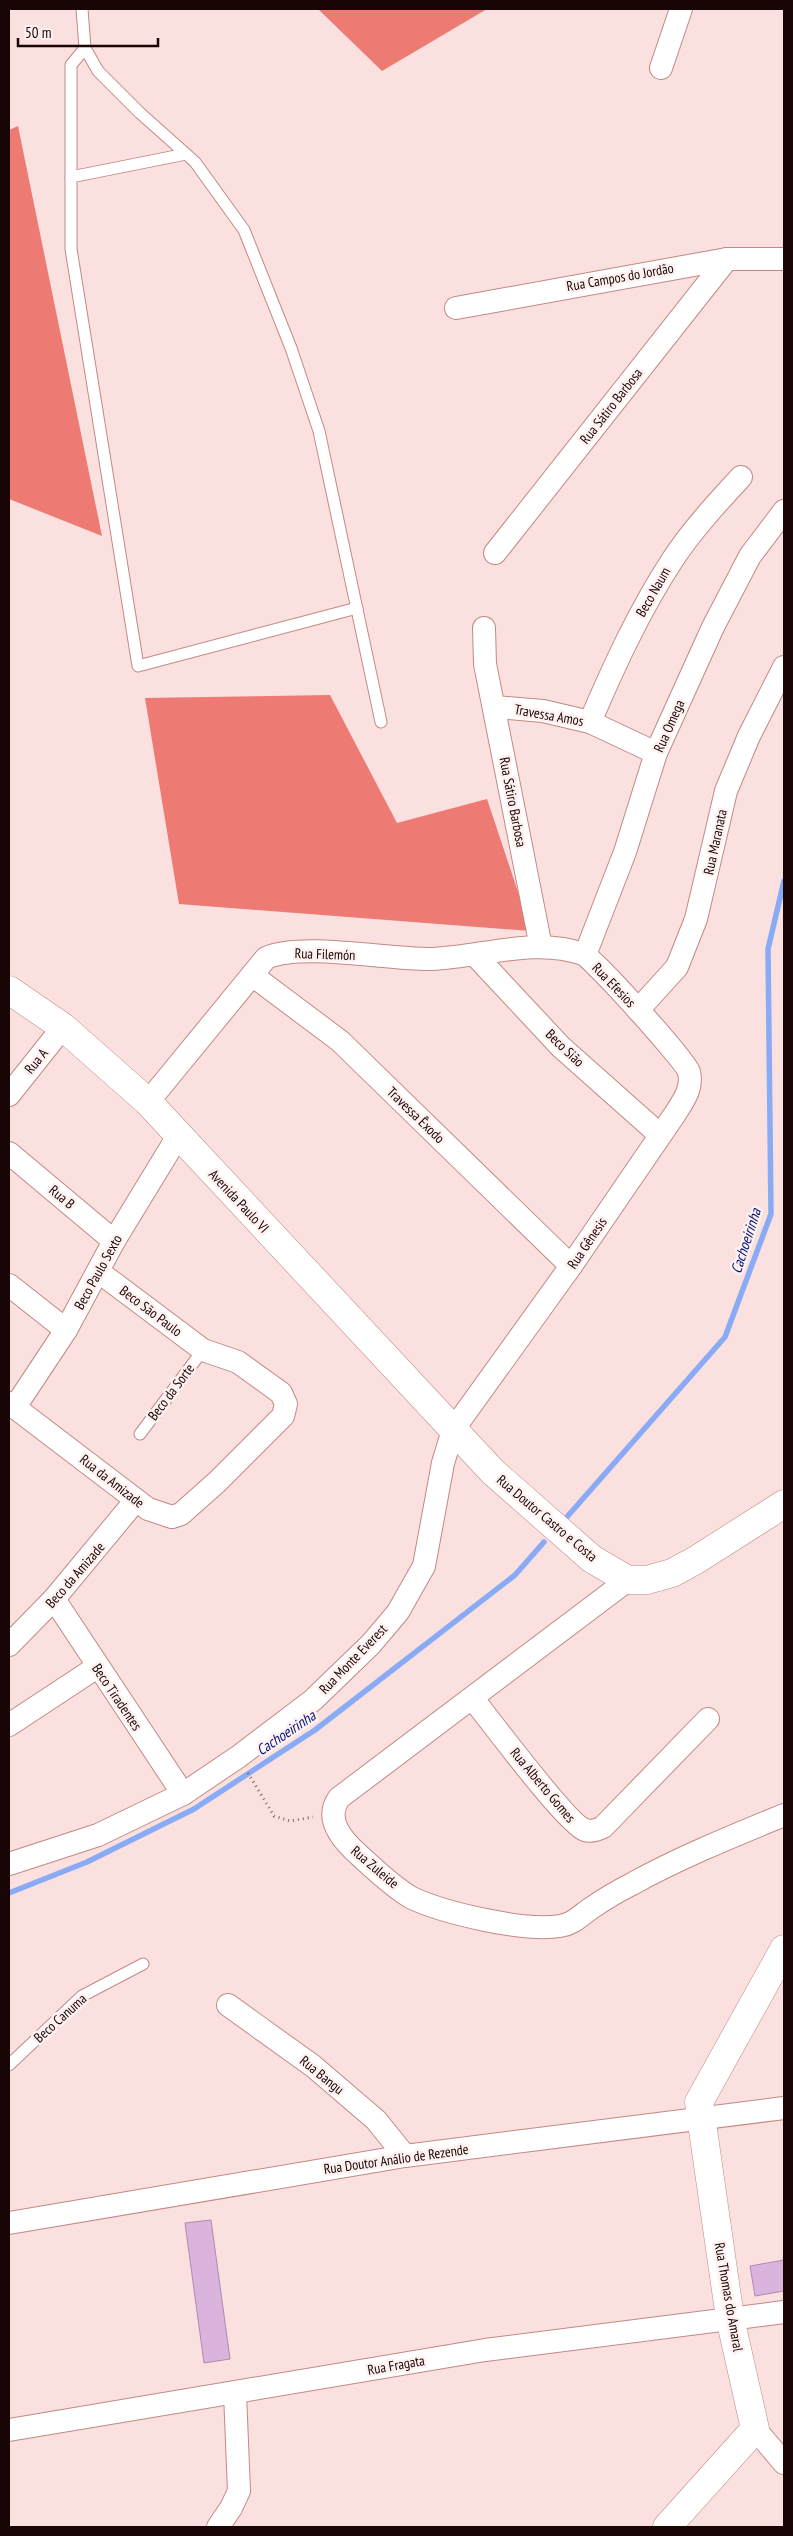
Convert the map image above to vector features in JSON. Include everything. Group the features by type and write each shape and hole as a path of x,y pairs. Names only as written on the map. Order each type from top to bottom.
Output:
{"street":[{"path":"661,68 682,9"},
{"name":"Rua Campos do Jordão","path":"456,308 727,259 784,259"},
{"name":"Rua Sátiro Barbosa","path":"495,552 727,259"},
{"name":"Beco Naum","path":"590,722 627,638 673,558 708,513 741,477"},
{"name":"Rua Omega","path":"585,955 625,852 656,753 713,627 750,556 784,511"},
{"name":"Rua Sátiro Barbosa","path":"484,628 486,664 496,707 541,947"},
{"name":"Rua Maranata","path":"638,1010 677,967 696,919 726,791 748,736 784,667"},
{"name":"Travessa Amos","path":"496,707 543,711 590,722 656,753"},
{"name":"Rua Efesios","path":"541,947 585,955 673,1049"},
{"name":"Rua Filemón","path":"148,1102 266,958 292,952 431,959 541,947"},
{"name":"Beco Sião","path":"476,955 561,1047 660,1135"},
{"name":"Travessa Êxodo","path":"252,975 340,1041 571,1266"},
{"name":"Avenida Paulo VI","path":"10,995 63,1027 148,1102 453,1430"},
{"name":"Rua A","path":"9,1095 63,1027"},
{"name":"Rua Gênesis","path":"453,1430 571,1266 688,1093 690,1080 688,1070 673,1049"},
{"name":"Beco Paulo Sexto","path":"12,1405 66,1330 99,1272 114,1241 178,1136"},
{"name":"Rua B","path":"9,1153 114,1241"},
{"name":"Beco São Paulo","path":"99,1272 203,1350"},
{"path":"9,1285 66,1330"},
{"name":"Rua da Amizade","path":"12,1405 148,1510 172,1517 180,1514 217,1482 283,1416 286,1404 281,1393 238,1362 203,1350"},
{"name":"Rua Doutor Castro e Costa","path":"453,1430 493,1472 592,1558 628,1580"},
{"name":"Rua Monte Everest","path":"9,1864 98,1834 183,1794 238,1758 313,1700 371,1644 398,1612 424,1566 443,1464 453,1430"},
{"name":"Beco da Amizade","path":"9,1645 54,1599 136,1500"},
{"path":"332,1812 339,1798 403,1747 473,1699 628,1580 647,1580 672,1572 696,1560 784,1504"},
{"name":"Beco Tiradentes","path":"54,1599 97,1667 183,1794"},
{"path":"9,1725 97,1667"},
{"name":"Rua Alberto Gomes","path":"473,1699 576,1825 585,1830 594,1831 603,1827 708,1719"},
{"name":"Rua Zuleide","path":"332,1812 333,1822 351,1848 411,1897 499,1922 543,1926 561,1926 576,1920 590,1909 632,1884 784,1815"},
{"name":"Rua Thomas do Amaral","path":"784,1949 699,2102 730,2318 755,2429 784,2463"},
{"name":"Rua Bangu","path":"228,2005 313,2066 376,2120 406,2156"},
{"name":"Rua Doutor Análio de Rezende","path":"9,2223 406,2156 784,2108"},
{"name":"Rua Fragata","path":"9,2430 484,2350 784,2312"},
{"path":"218,2527 232,2508 239,2491 235,2393"},
{"path":"667,2527 755,2429"}],"lane":[{"path":"82,9 85,48 98,71 140,113 195,162 244,230 292,348 319,431 381,722"},
{"path":"85,48 71,65 71,249 138,666 357,608"},
{"path":"71,177 186,154"},
{"name":"Beco da Sorte","path":"140,1434 203,1350"},
{"name":"Beco Canuma","path":"9,2065 82,1996 143,1964"}],"path":[{"path":"250,1776 274,1816 290,1821 332,1812"}],"shaded area":[{"path":"318,9 487,9 382,71"},
{"path":"18,126 102,536 9,499 9,130"},
{"path":"330,695 397,823 487,799 531,931 179,904 145,698"}],"building":[{"path":"211,2220 230,2359 204,2363 185,2223"},
{"path":"784,2260 784,2291 755,2296 750,2266"}],"waterway":[{"name":"Cachoeirinha","path":"566,1518 725,1337 771,1214 768,949 784,881"},
{"name":"Cachoeirinha","path":"9,1893 87,1862 194,1809 315,1730 515,1575 544,1542"}]}
